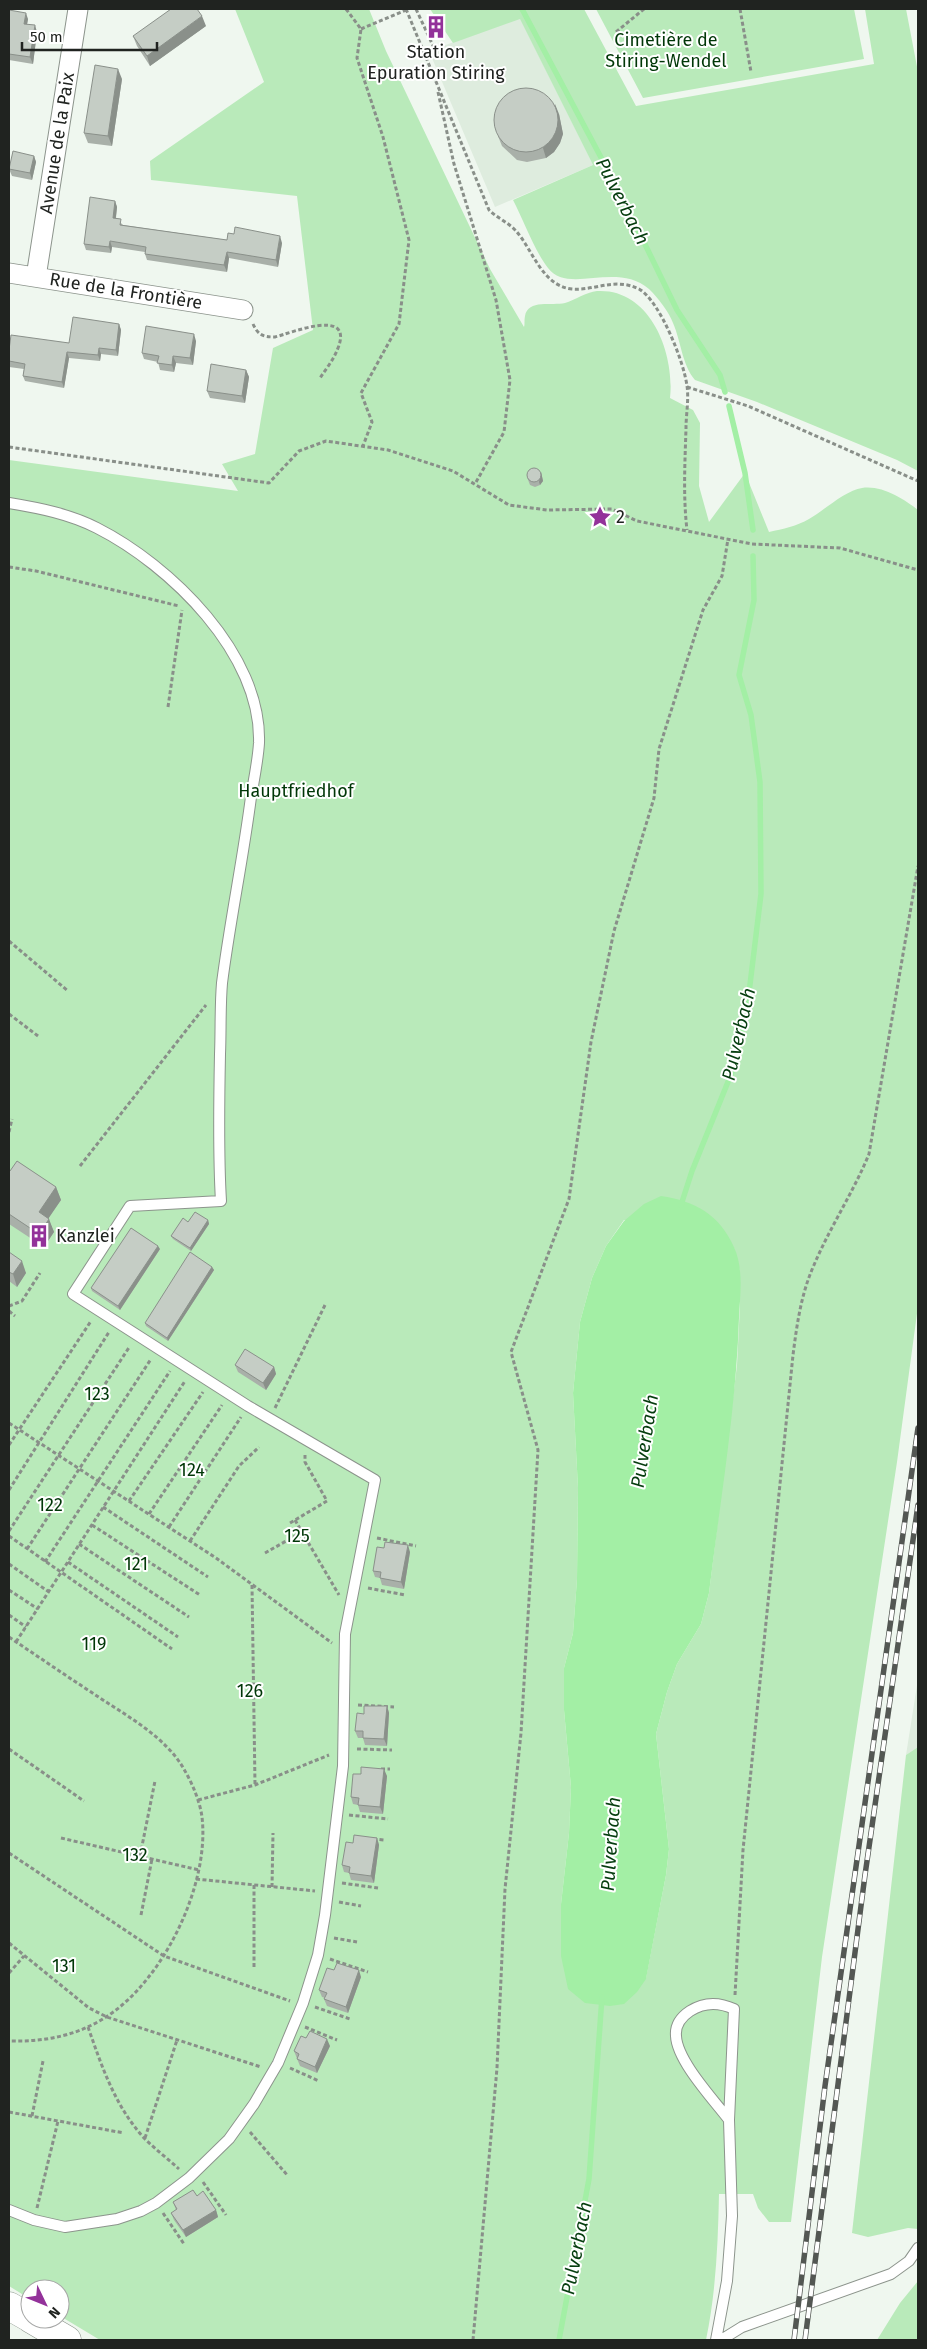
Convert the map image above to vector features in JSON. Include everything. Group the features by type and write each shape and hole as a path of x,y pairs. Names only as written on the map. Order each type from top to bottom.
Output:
{"main road":[{"path":"9,2306 20,2312"},
{"path":"48,2329 67,2340"}],"street":[{"name":"Avenue de la Paix","path":"36,277 78,9"},
{"name":"Rue de la Frontière","path":"9,273 243,310"}],"lane":[{"path":"9,503 62,514 96,527 136,550 184,590 225,642 245,676 253,699 259,742 242,868 222,984 218,1149 221,1201 130,1206 73,1294 248,1406 375,1480 349,1613 344,1652 343,1766 336,1834 318,1955 296,2023 276,2067 229,2139 192,2175 156,2203 141,2211 116,2219 65,2227 34,2220 9,2210"},
{"path":"716,2340 727,2281 732,2216 729,2120 734,2009 724,2004 708,2003 684,2015 677,2026 676,2037 684,2059 729,2120"},
{"path":"721,2340 742,2327 891,2274 908,2261 918,2248"}],"path":[{"path":"346,9 361,29 357,58 383,137 409,240 399,324 361,393 372,422 363,446"},
{"path":"361,29 406,9 488,210 515,230 542,270 558,286 573,289 604,284 627,285 640,290 650,300 671,335 687,386 684,503 686,530"},
{"path":"416,9 435,50"},
{"path":"616,32 644,9"},
{"path":"740,9 751,72"},
{"path":"436,83 454,164 496,300 510,380 504,432 475,484"},
{"path":"243,310 249,314 257,332 267,337 275,337 322,325 331,324 337,327 340,333 338,348 320,378"},
{"path":"687,386 748,406 918,482"},
{"path":"9,447 269,483 299,451 326,442 363,446 388,450 453,471 509,505 546,510 612,509 637,521 752,544 840,548 918,570"},
{"path":"473,2340 497,2068 505,1889 520,1733 538,1450 511,1352 569,1199 591,1042 614,931 654,798 659,749 703,610 722,576 728,539"},
{"path":"9,567 36,571 182,607"},
{"path":"168,707 184,590"},
{"path":"734,2009 742,1850 800,1303 813,1266 858,1181 869,1154 918,866"},
{"path":"9,941 68,991"},
{"path":"80,1166 222,984"},
{"path":"9,1014 38,1036"},
{"path":"9,1132 12,1119"},
{"path":"9,1306 22,1301 40,1273"},
{"path":"270,1419 325,1305"},
{"path":"9,1445 99,1310"},
{"path":"9,1311 15,1316"},
{"path":"9,1490 116,1321"},
{"path":"9,1531 137,1335"},
{"path":"27,1549 158,1348"},
{"path":"45,1562 177,1360"},
{"path":"16,1642 192,1370"},
{"path":"129,1501 210,1382"},
{"path":"149,1514 230,1394"},
{"path":"169,1527 248,1406"},
{"path":"9,1422 190,1541 344,1652"},
{"path":"290,1522 327,1501 305,1462 304,1439"},
{"path":"190,1541 238,1466 259,1447"},
{"path":"104,1507 208,1577"},
{"path":"295,1520 349,1613"},
{"path":"92,1525 200,1596"},
{"path":"265,1553 302,1532"},
{"path":"364,1535 416,1546"},
{"path":"9,1536 172,1649"},
{"path":"80,1544 190,1617"},
{"path":"68,1562 178,1636"},
{"path":"9,1564 49,1592"},
{"path":"252,1585 255,1785"},
{"path":"362,1587 406,1595"},
{"path":"9,1590 38,1609"},
{"path":"9,1615 26,1627"},
{"path":"9,1637 150,1732 174,1756 184,1770 198,1800 202,1817 203,1836 199,1870 185,1913 164,1956 129,1999 107,2017 88,2028 56,2038 9,2041"},
{"path":"345,1705 394,1707"},
{"path":"198,1800 255,1785 344,1748 392,1750"},
{"path":"9,1749 84,1800"},
{"path":"343,1766 390,1770"},
{"path":"140,1857 155,1781"},
{"path":"338,1813 388,1819"},
{"path":"272,1886 273,1833"},
{"path":"336,1834 384,1840"},
{"path":"61,1838 199,1870"},
{"path":"9,1853 164,1956 350,2019"},
{"path":"141,1915 152,1859"},
{"path":"196,1879 272,1886 327,1896 361,1906"},
{"path":"329,1881 378,1888"},
{"path":"254,1885 254,1967"},
{"path":"321,1936 358,1942"},
{"path":"9,1943 89,2008 107,2017 177,2040 276,2067 319,2081"},
{"path":"318,1955 368,1972"},
{"path":"9,1973 24,1956"},
{"path":"296,2023 337,2040"},
{"path":"88,2028 106,2078 123,2111 144,2138 192,2175 226,2215"},
{"path":"144,2138 177,2040"},
{"path":"32,2116 43,2061"},
{"path":"9,2112 124,2133"},
{"path":"34,2220 58,2121"},
{"path":"241,2122 288,2176"},
{"path":"156,2203 184,2244"}],"shaded area":[{"path":"520,18 593,165 495,207 429,51"},
{"path":"918,1679 918,1747 906,1755"}],"green space":[{"path":"235,9 369,9 386,51 490,269 524,327 525,316 531,307 541,304 565,303 597,291 616,293 632,300 645,312 656,327 668,362 671,381 670,398 693,410 700,423 699,486 709,522 745,473 769,532 790,527 804,521 849,493 862,488 885,491 899,497 918,510 918,1306 897,1462 822,1957 791,2222 769,2222 758,2208 753,2194 719,2194 716,2267 706,2340 100,2340 70,2322 70,2279 20,2279 20,2293 9,2286 9,460 238,491 222,464 255,454 273,348 313,330 297,196 151,180 150,161 264,82","holes":["624,1220 721,1227 734,1248 740,1272 737,1365 709,1593 701,1624 677,1664 667,1692 656,1734 669,1849 666,1875 646,1978 561,1904 569,1833 571,1787 564,1710 564,1668 573,1633 577,1579 578,1488 573,1393 580,1322 592,1278 606,1246"]},
{"path":"430,9 584,9 636,106 874,64 865,9 906,9 918,72 918,471 897,460 757,402 695,380 687,367 669,314 649,289 636,281 608,277 568,279 557,276 548,268 513,200 593,165 520,19 453,43"},
{"name":"Cimetière de Stiring-Wendel","path":"596,9 854,9 864,59 643,98"},
{"path":"918,1747 918,2229 908,2228 868,2237 852,2233 906,1755"},
{"path":"918,2281 918,2340 877,2340 900,2303"}],"water":[{"path":"661,1196 685,1201 705,1211 721,1226 734,1247 739,1264 741,1282 735,1387 709,1593 701,1624 677,1664 667,1692 656,1734 669,1849 666,1875 646,1979 637,1992 624,2004 610,2006 585,2003 568,1989 561,1956 561,1904 569,1833 571,1787 564,1710 564,1668 573,1633 577,1579 578,1488 573,1393 580,1322 592,1278 606,1246 624,1221 644,1204"}],"building":[{"path":"171,9 197,9 202,16 147,56 133,36"},
{"path":"9,10 26,13 24,24 35,25 30,57 9,54"},
{"path":"95,65 118,69 108,136 84,133"},
{"path":"526,88 538,90 549,97 556,108 558,120 556,132 549,143 538,150 526,152 514,150 503,143 496,132 494,120 496,108 503,97 514,90"},
{"path":"13,151 34,156 30,173 9,169"},
{"path":"90,197 115,201 113,218 121,219 120,225 227,240 228,233 234,234 235,227 280,236 276,260 227,252 224,265 145,254 146,247 110,241 109,247 84,244"},
{"path":"73,317 119,324 116,350 99,348 98,355 67,352 62,382 23,376 25,364 9,361 11,335 69,343"},
{"path":"146,326 194,334 190,358 173,356 172,365 157,363 159,356 142,353"},
{"path":"211,364 246,370 242,396 207,391"},
{"path":"531,468 537,468 541,475 537,482 531,482 527,478 527,472"},
{"path":"17,1161 56,1187 39,1212 49,1219 39,1234 9,1214 9,1171"},
{"path":"195,1212 208,1220 190,1248 171,1236 183,1218 188,1222"},
{"path":"131,1228 158,1246 118,1306 91,1288"},
{"path":"9,1252 22,1261 13,1274 9,1272"},
{"path":"190,1252 212,1267 167,1338 145,1323"},
{"path":"245,1349 274,1367 263,1383 235,1365"},
{"path":"385,1542 408,1545 401,1582 380,1578 381,1572 373,1571 377,1547 384,1548"},
{"path":"364,1706 387,1706 384,1739 363,1738 363,1731 355,1731 357,1713 364,1714"},
{"path":"361,1767 384,1769 380,1807 358,1805 359,1798 351,1797 353,1774 361,1774"},
{"path":"354,1835 377,1838 371,1876 349,1873 350,1867 342,1865 346,1842 353,1843"},
{"path":"337,1963 359,1970 346,2007 324,1999 327,1993 319,1990 327,1968 334,1970"},
{"path":"310,2031 327,2039 315,2067 297,2059 299,2054 294,2051 301,2036 306,2038"},
{"path":"193,2190 197,2196 203,2191 216,2210 183,2230 171,2213 177,2209 173,2202"}],"waterway":[{"name":"Pulverbach","path":"522,9 621,195 677,310 720,375 725,392"},
{"name":"Pulverbach","path":"729,406 745,473 753,530"},
{"name":"Pulverbach","path":"681,1205 692,1171 734,1067 748,1001 761,894 760,782 751,715 739,675 754,600 753,556"},
{"name":"Pulverbach","path":"559,2340 589,2179 602,1997"}],"railway":[{"path":"794,2340 825,2086 918,1428"},
{"path":"805,2340 865,1875 918,1505"}],"place":[{"name":"Station Epuration Stiring","path":"436,27"},
{"name":"2","path":"600,517"},
{"name":"Kanzlei","path":"39,1236"}],"park label":[{"name":"Hauptfriedhof","path":"296,791"},
{"name":"123","path":"97,1394"},
{"name":"124","path":"192,1470"},
{"name":"122","path":"50,1505"},
{"name":"125","path":"297,1536"},
{"name":"121","path":"136,1564"},
{"name":"119","path":"94,1644"},
{"name":"126","path":"250,1691"},
{"name":"132","path":"135,1855"},
{"name":"131","path":"64,1966"}]}
